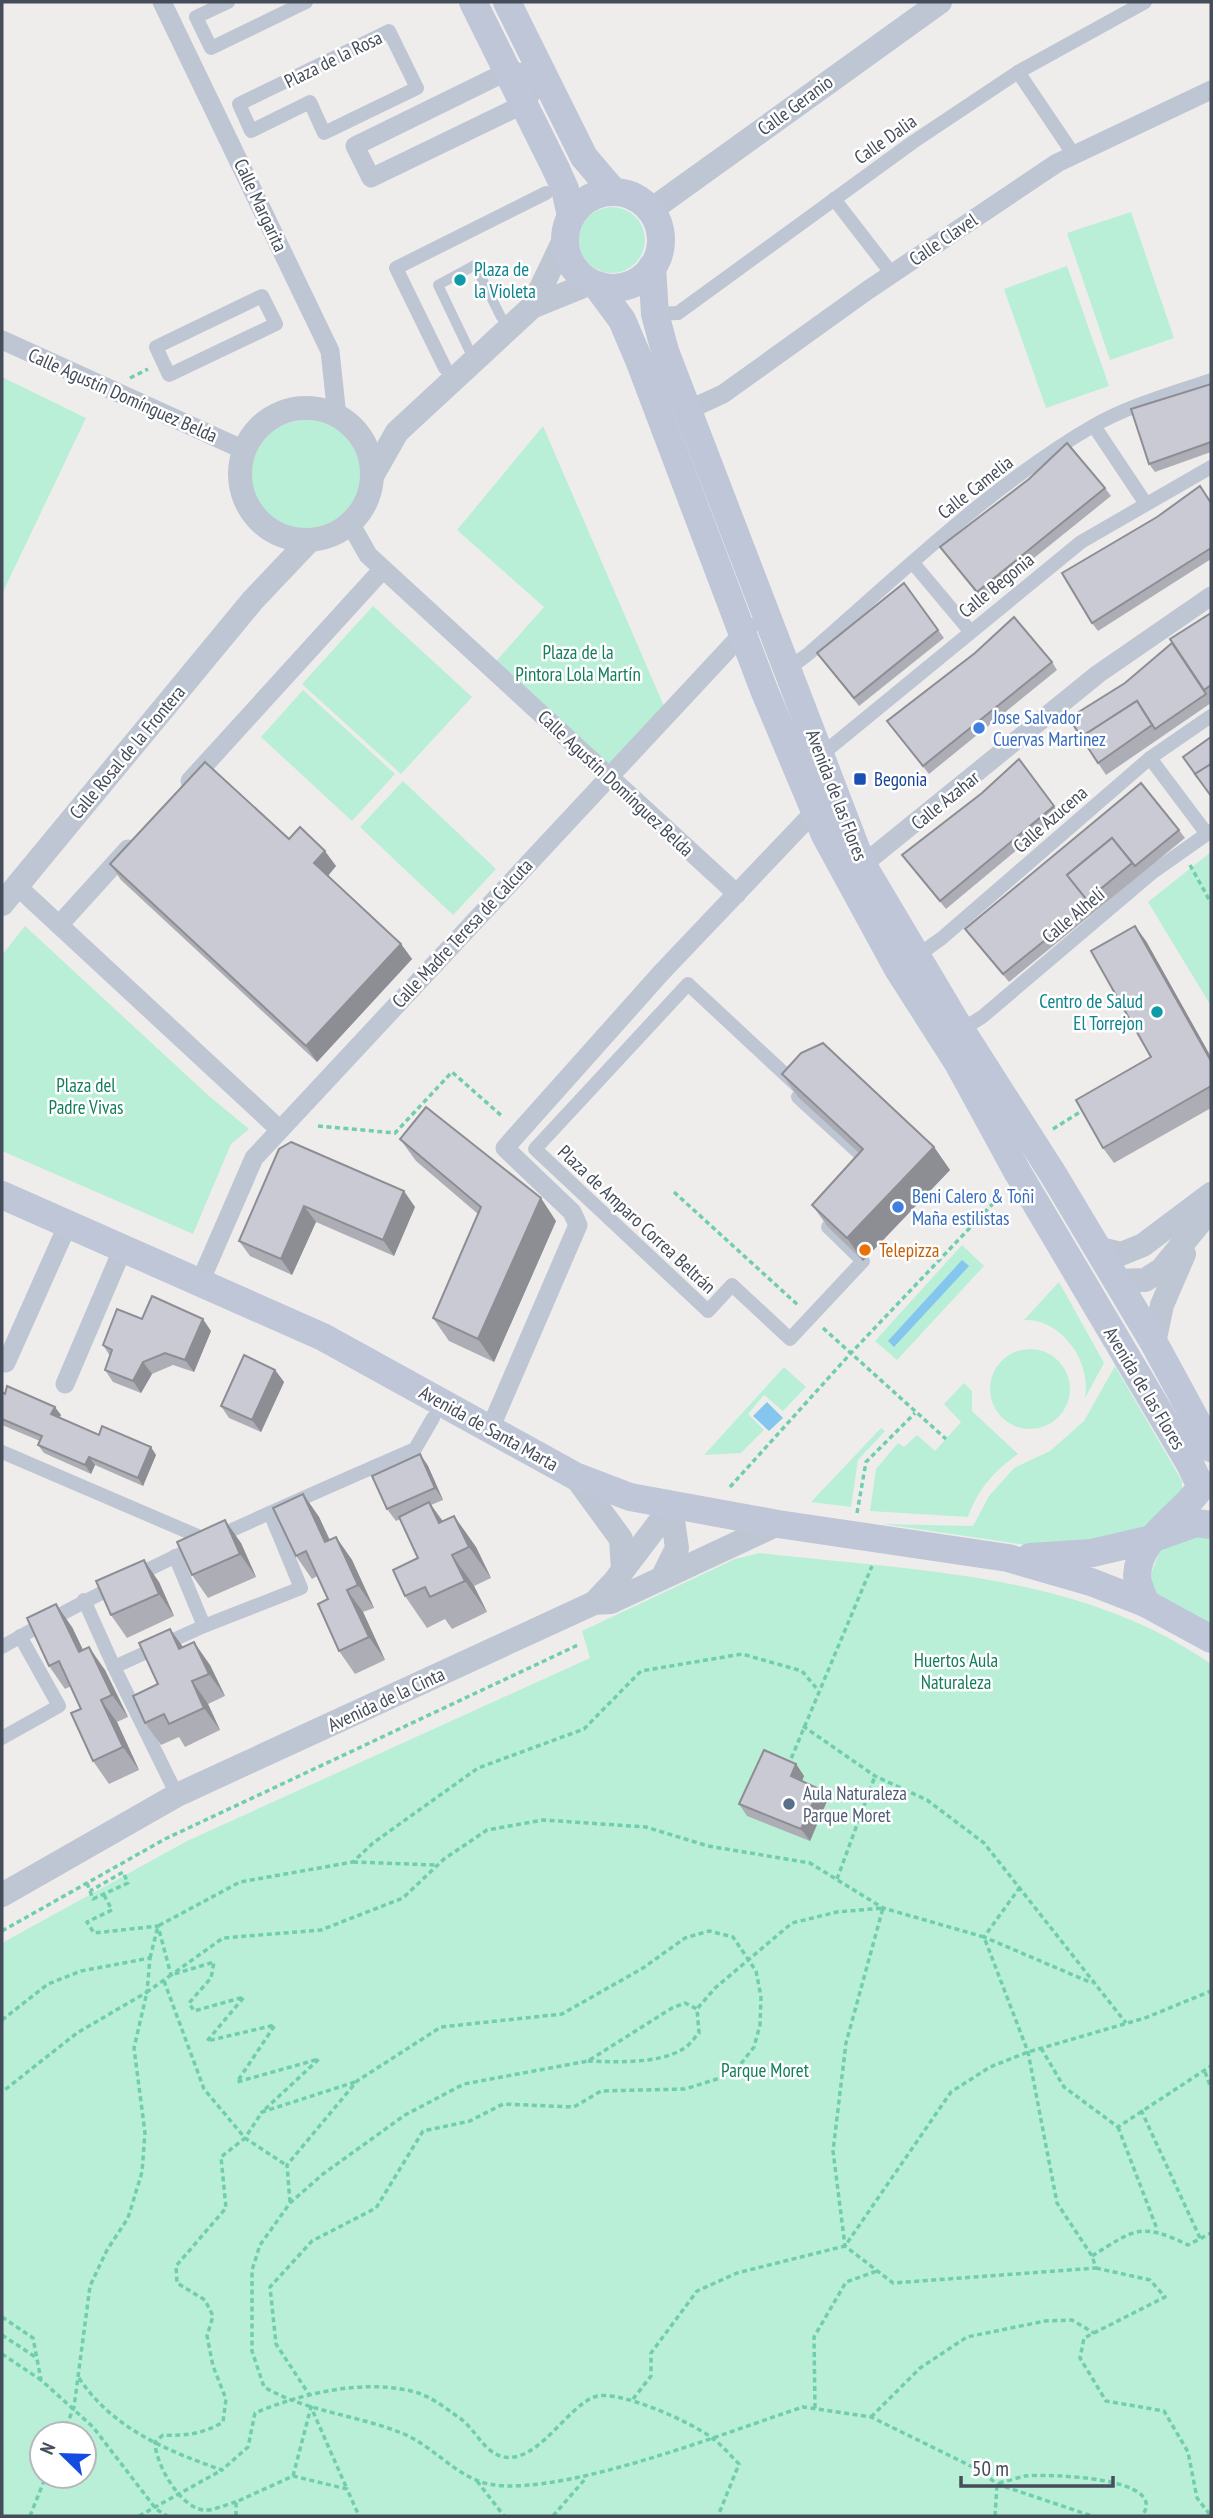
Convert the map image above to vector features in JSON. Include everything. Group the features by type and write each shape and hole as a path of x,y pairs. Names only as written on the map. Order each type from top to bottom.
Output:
{"main road":[{"path":"473,2 565,190 568,257 577,272 593,284 627,286 641,278 652,267 661,244 660,232 651,210 634,196 612,191 589,199 568,228"},
{"path":"507,2 584,157 612,191"},
{"name":"Avenida de las Flores","path":"652,267 655,314 665,351 821,755 855,871 898,969 958,1063 1039,1210 1201,1456"},
{"name":"Avenida de las Flores","path":"593,284 618,312 639,360 815,811 917,956 1053,1174 1154,1343 1201,1456"},
{"name":"Avenida de Santa Marta","path":"2,1195 323,1337 575,1476 630,1497 671,1507 1008,1558 1091,1582 1145,1602 1211,1639"},
{"name":"Avenida de las Flores","path":"1039,1210 1063,1215 1098,1273 1115,1281"},
{"name":"Avenida de las Flores","path":"1115,1281 1119,1305 1187,1420 1201,1456"},
{"path":"1145,1602 1137,1576 1148,1540 1188,1507 1201,1487 1201,1456"},
{"name":"Avenida de Santa Marta","path":"1008,1558 1092,1553 1148,1540 1196,1523 1211,1525"}],"street":[{"name":"Calle Margarita","path":"162,2 330,351 337,416"},
{"path":"228,2 196,17 211,48 306,2"},
{"name":"Calle Geranio","path":"651,210 940,2"},
{"name":"Calle Dalia","path":"655,314 678,313 834,199 1018,72 1145,2"},
{"name":"Plaza de la Rosa","path":"389,31 417,88 324,133 310,103 251,131 239,104 389,31"},
{"path":"508,71 544,75 524,104 371,178 355,146 508,71"},
{"path":"1018,72 1074,155"},
{"name":"Calle Clavel","path":"688,410 723,394 892,274 1057,163 1211,90"},
{"path":"445,368 396,268 546,193"},
{"path":"834,199 892,274"},
{"path":"532,307 568,228"},
{"path":"372,476 397,432 532,307 593,284"},
{"path":"262,296 276,324 169,375 156,347 262,296"},
{"name":"Calle Agustín Domínguez Belda","path":"2,340 244,450"},
{"name":"Calle Camelia","path":"789,668 913,563 1054,451 1094,426 1132,407 1211,380"},
{"path":"315,409 337,416 362,440 370,457 372,476 369,494 350,523 331,536 309,541 274,533 259,521 247,506 241,488 240,469 244,450 258,429 287,411 315,409"},
{"path":"1094,426 1146,504"},
{"path":"362,440 397,432"},
{"name":"Calle Begonia","path":"821,755 1081,542 1211,467"},
{"name":"Calle Agustín Domínguez Belda","path":"350,523 368,555 737,894"},
{"name":"Calle Rosal de la Frontera","path":"253,600 273,552 274,533"},
{"name":"Calle Rosal de la Frontera","path":"9,895 253,600 309,541"},
{"path":"913,563 970,631"},
{"path":"176,796 383,569"},
{"name":"Calle Azahar","path":"855,871 1098,674 1211,596"},
{"name":"Calle Madre Teresa de Calcuta","path":"200,1282 254,1158 607,776 743,632 767,614"},
{"name":"Calle Azucena","path":"917,956 942,938 1150,758 1211,716"},
{"path":"1150,758 1209,833"},
{"path":"489,1429 578,1225 572,1212 505,1148 614,1024 815,811"},
{"name":"Calle Alhelí","path":"961,1030 1182,851 1209,833"},
{"path":"59,925 139,837"},
{"path":"9,895 59,925 279,1129"},
{"name":"Plaza de Amparo Correa Beltrán","path":"688,984 803,1091 798,1097 879,1171 828,1227 863,1261 790,1339 732,1285 708,1311 535,1149 688,984"},
{"path":"1096,1248 1121,1254 1143,1245 1211,1195"},
{"path":"1115,1281 1146,1280 1161,1270 1211,1209"},
{"path":"6,1363 68,1224"},
{"path":"1154,1343 1162,1305 1195,1230"},
{"path":"1115,1281 1143,1245"},
{"path":"65,1384 123,1248"},
{"path":"2,1647 84,1600 207,1540 415,1449 433,1418"},
{"path":"2,1452 207,1540"},
{"path":"575,1476 621,1539 623,1570"},
{"path":"662,1578 677,1548 671,1507"},
{"name":"Avenida de la Cinta","path":"594,1603 671,1507"},
{"path":"114,1667 204,1626 301,1588 270,1513"},
{"name":"Avenida de la Cinta","path":"2,1895 177,1795 594,1603 611,1602 778,1524"},
{"path":"175,1556 204,1626"},
{"path":"84,1600 177,1795"},
{"path":"2,1738 59,1706 20,1636"}],"lane":[{"path":"474,360 438,285 475,265 501,317 510,327"}],"path":[{"path":"1182,851 1211,903"},
{"path":"318,1126 395,1133 452,1072 503,1117"},
{"path":"1048,1132 1089,1106"},
{"path":"730,1487 851,1353 1006,1190"},
{"path":"857,1515 866,1462 916,1412"},
{"path":"787,1768 872,1566"},
{"path":"2,1931 166,1839 290,1778 578,1645"},
{"path":"353,1862 373,1843 478,1768 584,1729 641,1671 742,1654 802,1671 818,1690"},
{"path":"803,1726 875,1776 927,1800 984,1843 1126,2023"},
{"path":"837,1880 875,1776"},
{"path":"2,2092 77,2033 148,1992 223,1938 321,1930 403,1898 437,1865 487,1830 544,1820 646,1827 708,1846 810,1863 883,1908 984,1937 1094,1983"},
{"path":"104,1895 112,1910 87,1922 94,1933 158,1926 240,1882 353,1862 437,1865"},
{"path":"87,1883 90,1891 93,1899 128,1883 123,1872 90,1891"},
{"path":"984,1937 1020,1887"},
{"path":"504,2516 477,2481 405,2435 286,2400 264,2387 252,2351 250,2295 252,2270 260,2245 290,2203 323,2174 405,2115 464,2084 588,2061 613,2062 661,2056 684,2049 699,2033 697,2009 715,1988 792,1923 836,1912 883,1908"},
{"path":"883,1908 846,2043 833,2151 845,2246 893,2283 1096,2268 1150,2280 1165,2297 1084,2338 1080,2358 1106,2401 1164,2410 1188,2452 1197,2498 1211,2516"},
{"path":"69,2420 74,2407 90,2286 107,2250 128,2218 142,2172 145,2133 134,2048 148,1992 150,1958 158,1926"},
{"path":"158,1926 171,1975"},
{"path":"262,2112 357,2081 441,2027 562,2014 643,1968 685,1938 709,1931 733,1937 756,1971 761,1997 760,2025 754,2047 733,2074 685,2089 651,2092 601,2091 574,2107 503,2104 470,2121 423,2131 376,2208 312,2241 271,2287 276,2344 310,2396"},
{"path":"984,1937 1028,2052 1057,2203 1092,2256 1096,2268"},
{"path":"2,2020 48,1984 81,1971 150,1958"},
{"path":"171,1975 214,1962 211,1978 189,2003 194,2011 244,1997 207,2041 275,2025 237,2082 318,2059 262,2112 245,2138 221,2157 226,2208 176,2266 177,2283 205,2300 213,2316 207,2336 213,2366 226,2399 223,2422 208,2431 185,2436 163,2435 155,2442 155,2456 187,2503 204,2510 236,2502 293,2476 347,2489"},
{"path":"164,1980 204,2089 245,2138 287,2165"},
{"path":"633,2399 651,2376 651,2353 697,2291 737,2273 845,2246 951,2092 990,2067 1028,2052 1126,2023 1211,1992"},
{"path":"588,2061 672,2008 685,2003 697,2009"},
{"path":"1041,2048 1064,2087 1118,2127 1158,2230"},
{"path":"1118,2127 1211,2066"},
{"path":"1205,2072 1211,2088"},
{"path":"290,2203 287,2165 357,2081"},
{"path":"1142,2110 1200,2238"},
{"path":"1092,2256 1128,2234 1158,2230 1188,2245 1211,2233"},
{"path":"815,2408 814,2337 846,2282 877,2271"},
{"path":"2,2317 33,2338 41,2380"},
{"path":"871,2417 920,2368 967,2337 1045,2321 1072,2320 1094,2333"},
{"path":"2,2336 37,2358"},
{"path":"2,2354 41,2380 74,2407 156,2509 167,2516"},
{"path":"78,2376 95,2403 119,2421 176,2454 222,2470"},
{"path":"139,2516 222,2470 248,2447 255,2413 286,2400 367,2387 410,2391 436,2401 466,2423 484,2445 502,2457 514,2457 554,2431 595,2397 611,2395 633,2399 711,2437 738,2464 718,2516"},
{"path":"293,2476 311,2407"},
{"path":"311,2407 359,2516"},
{"path":"477,2481 527,2487 586,2477 803,2407 871,2417 979,2470 997,2484 1092,2516"},
{"path":"997,2484 1026,2476 1071,2476 1130,2487 1142,2495 1145,2504 1142,2516"},
{"path":"553,2516 586,2477"},
{"path":"995,2516 997,2484"},
{"path":"30,2516 40,2490"},
{"path":"236,2502 236,2516"}],"green space":[{"path":"612,207 625,209 640,222 645,240 643,253 630,268 612,273 599,271 584,258 579,240 581,227 594,212"},
{"path":"1131,212 1174,338 1110,360 1067,233"},
{"path":"1067,266 1109,386 1046,408 1004,289"},
{"path":"2,377 86,418 2,594"},
{"path":"306,420 328,424 346,436 358,454 362,476 358,498 346,516 328,528 306,532 284,528 266,516 254,498 250,476 254,454 266,436 284,424"},
{"name":"Plaza de la Pintora Lola Martín","path":"543,426 667,713 608,776 490,668 544,607 457,530"},
{"path":"373,606 472,697 401,774 302,684"},
{"path":"303,690 395,774 352,821 261,737"},
{"path":"403,781 496,869 453,915 360,827"},
{"path":"1211,852 1211,1006 1148,902"},
{"name":"Plaza del Padre Vivas","path":"25,926 209,1096 249,1129 231,1144 193,1234 2,1151 2,955"},
{"path":"962,1245 984,1266 897,1360 875,1341"},
{"path":"1059,1282 1104,1363 1085,1398 1084,1371 1071,1345 1051,1326 1024,1320"},
{"path":"1030,1349 1045,1352 1058,1361 1067,1374 1070,1389 1067,1404 1058,1417 1045,1426 1030,1429 1015,1426 1002,1417 993,1404 990,1389 993,1374 1002,1361 1015,1352"},
{"path":"1115,1366 1182,1481 1182,1493 1139,1532 1068,1551 883,1524 973,1526 989,1496 1014,1468 1050,1451 1084,1421"},
{"path":"784,1367 806,1387 783,1411 764,1395 748,1414 764,1430 741,1453 704,1455"},
{"path":"964,1383 972,1391 972,1411 1018,1454 988,1481 968,1517 870,1511 876,1469 898,1443 904,1447 917,1435 935,1451 961,1422 944,1404"},
{"path":"881,1428 885,1431 858,1460 851,1507 811,1502"},
{"path":"1200,1535 1211,1538 1211,1624 1156,1594 1149,1579 1161,1548"},
{"name":"Parque Moret","path":"760,1553 936,1572 1051,1593 1106,1610 1160,1634 1211,1664 1211,2516 2,2516 2,1943 187,1841 590,1658 582,1631 735,1559"}],"water":[{"path":"962,1260 969,1266 894,1347 888,1341"},
{"path":"767,1402 783,1418 769,1431 753,1416"}],"building":[{"path":"1211,384 1211,442 1149,464 1131,409"},
{"path":"1067,443 1105,488 977,592 940,547 1029,479"},
{"path":"1200,486 1211,503 1211,548 1092,623 1062,573 1157,517"},
{"path":"904,583 938,630 854,698 817,653"},
{"path":"1211,613 1211,685 1204,690 1170,639"},
{"path":"1014,617 1052,662 923,766 887,721 975,653"},
{"path":"1172,643 1206,694 1155,729 1137,701 1081,737 1069,718 1125,683"},
{"path":"1137,701 1152,725 1098,763 1081,737"},
{"path":"1211,737 1211,764 1195,774 1183,757"},
{"path":"1019,759 1054,806 940,901 902,855 982,793"},
{"path":"205,762 289,839 300,827 325,851 314,863 401,944 306,1046 110,864"},
{"path":"1211,764 1211,796 1195,774"},
{"path":"1141,783 1179,830 1135,866 1112,838 1067,875 1090,904 1003,974 965,929"},
{"path":"1112,838 1132,863 1087,900 1067,875"},
{"name":"Centro de Salud El Torrejon","path":"1135,926 1211,1061 1211,1086 1103,1148 1076,1100 1151,1057 1091,951"},
{"path":"823,1043 934,1147 847,1238 812,1205 863,1149 782,1074 801,1053"},
{"path":"426,1107 541,1198 478,1339 433,1318 481,1207 400,1139"},
{"path":"291,1142 404,1191 383,1240 304,1206 281,1259 239,1241 279,1149"},
{"path":"152,1296 203,1319 185,1360 165,1353 143,1362 133,1381 105,1370 112,1350 103,1345 117,1309 142,1319"},
{"path":"244,1355 275,1370 252,1420 221,1406"},
{"path":"7,1386 55,1407 51,1414 99,1435 102,1426 151,1447 138,1478 89,1457 85,1465 38,1445 42,1436 2,1419 2,1392 5,1394"},
{"path":"420,1454 435,1488 387,1509 372,1476"},
{"path":"303,1494 325,1542 336,1537 358,1585 347,1590 369,1637 339,1651 318,1604 328,1599 306,1551 296,1556 273,1508"},
{"path":"429,1502 439,1523 454,1516 469,1547 452,1555 465,1581 430,1597 425,1587 405,1596 393,1570 418,1558 399,1517"},
{"path":"225,1520 240,1554 192,1575 177,1542"},
{"path":"144,1560 159,1594 111,1615 96,1581"},
{"path":"56,1604 79,1652 89,1647 112,1695 101,1700 123,1747 93,1761 71,1713 81,1709 59,1661 49,1666 27,1618"},
{"path":"170,1629 179,1649 194,1642 209,1674 192,1681 204,1708 169,1724 164,1714 145,1723 133,1696 158,1684 139,1643"},
{"path":"764,1750 796,1764 791,1776 819,1789 801,1829 739,1804"}],"place":[{"name":"Plaza de la Violeta","path":"460,280"},
{"name":"Jose Salvador Cuervas Martinez","path":"979,728"},
{"name":"Begonia","path":"860,779"},
{"name":"Centro de Salud El Torrejon","path":"1157,1012"},
{"name":"Beni Calero & Toñi Maña estilistas","path":"898,1207"},
{"name":"Telepizza","path":"865,1250"},
{"name":"Aula Naturaleza Parque Moret","path":"789,1804"}],"park label":[{"name":"Huertos Aula Naturaleza","path":"956,1671"}]}
